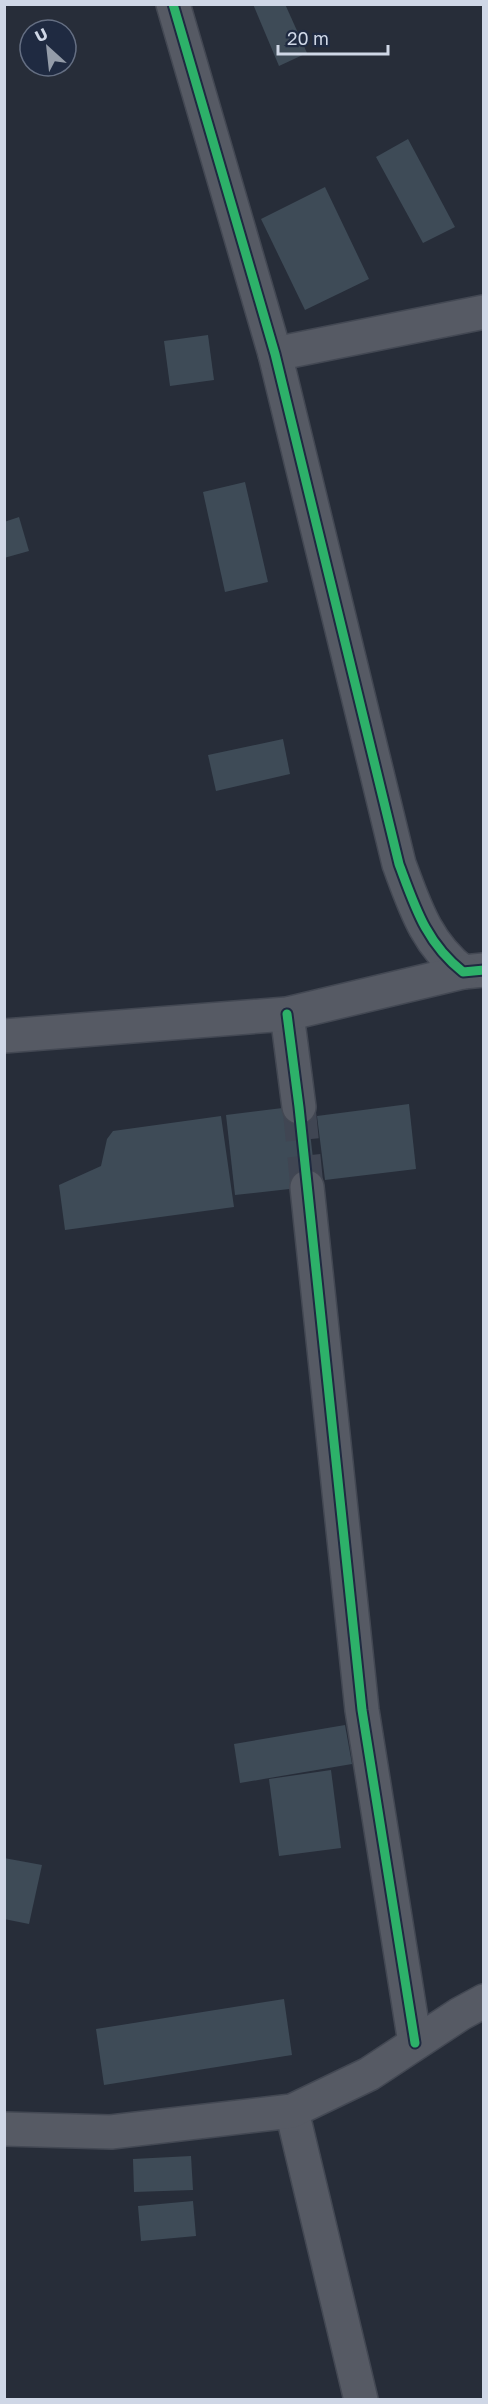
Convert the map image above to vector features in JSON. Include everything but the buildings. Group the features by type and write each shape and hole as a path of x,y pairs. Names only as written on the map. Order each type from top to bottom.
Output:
{"street":[{"path":"173,4 275,354 399,864 430,939 446,958 473,971"},
{"path":"275,354 483,312"},
{"path":"4,1036 287,1014 473,971"},
{"path":"287,1014 299,1107"},
{"path":"307,1187 362,1710 415,2043"},
{"path":"4,2129 111,2132 292,2111 369,2074 483,2001"},
{"path":"292,2111 359,2391"}],"tunnel":[{"path":"299,1107 307,1187"}],"cycle path":[{"path":"173,4 275,354 399,864 423,923 440,949 463,972 484,970"},
{"path":"287,1014 299,1107 362,1710 415,2043"}]}
